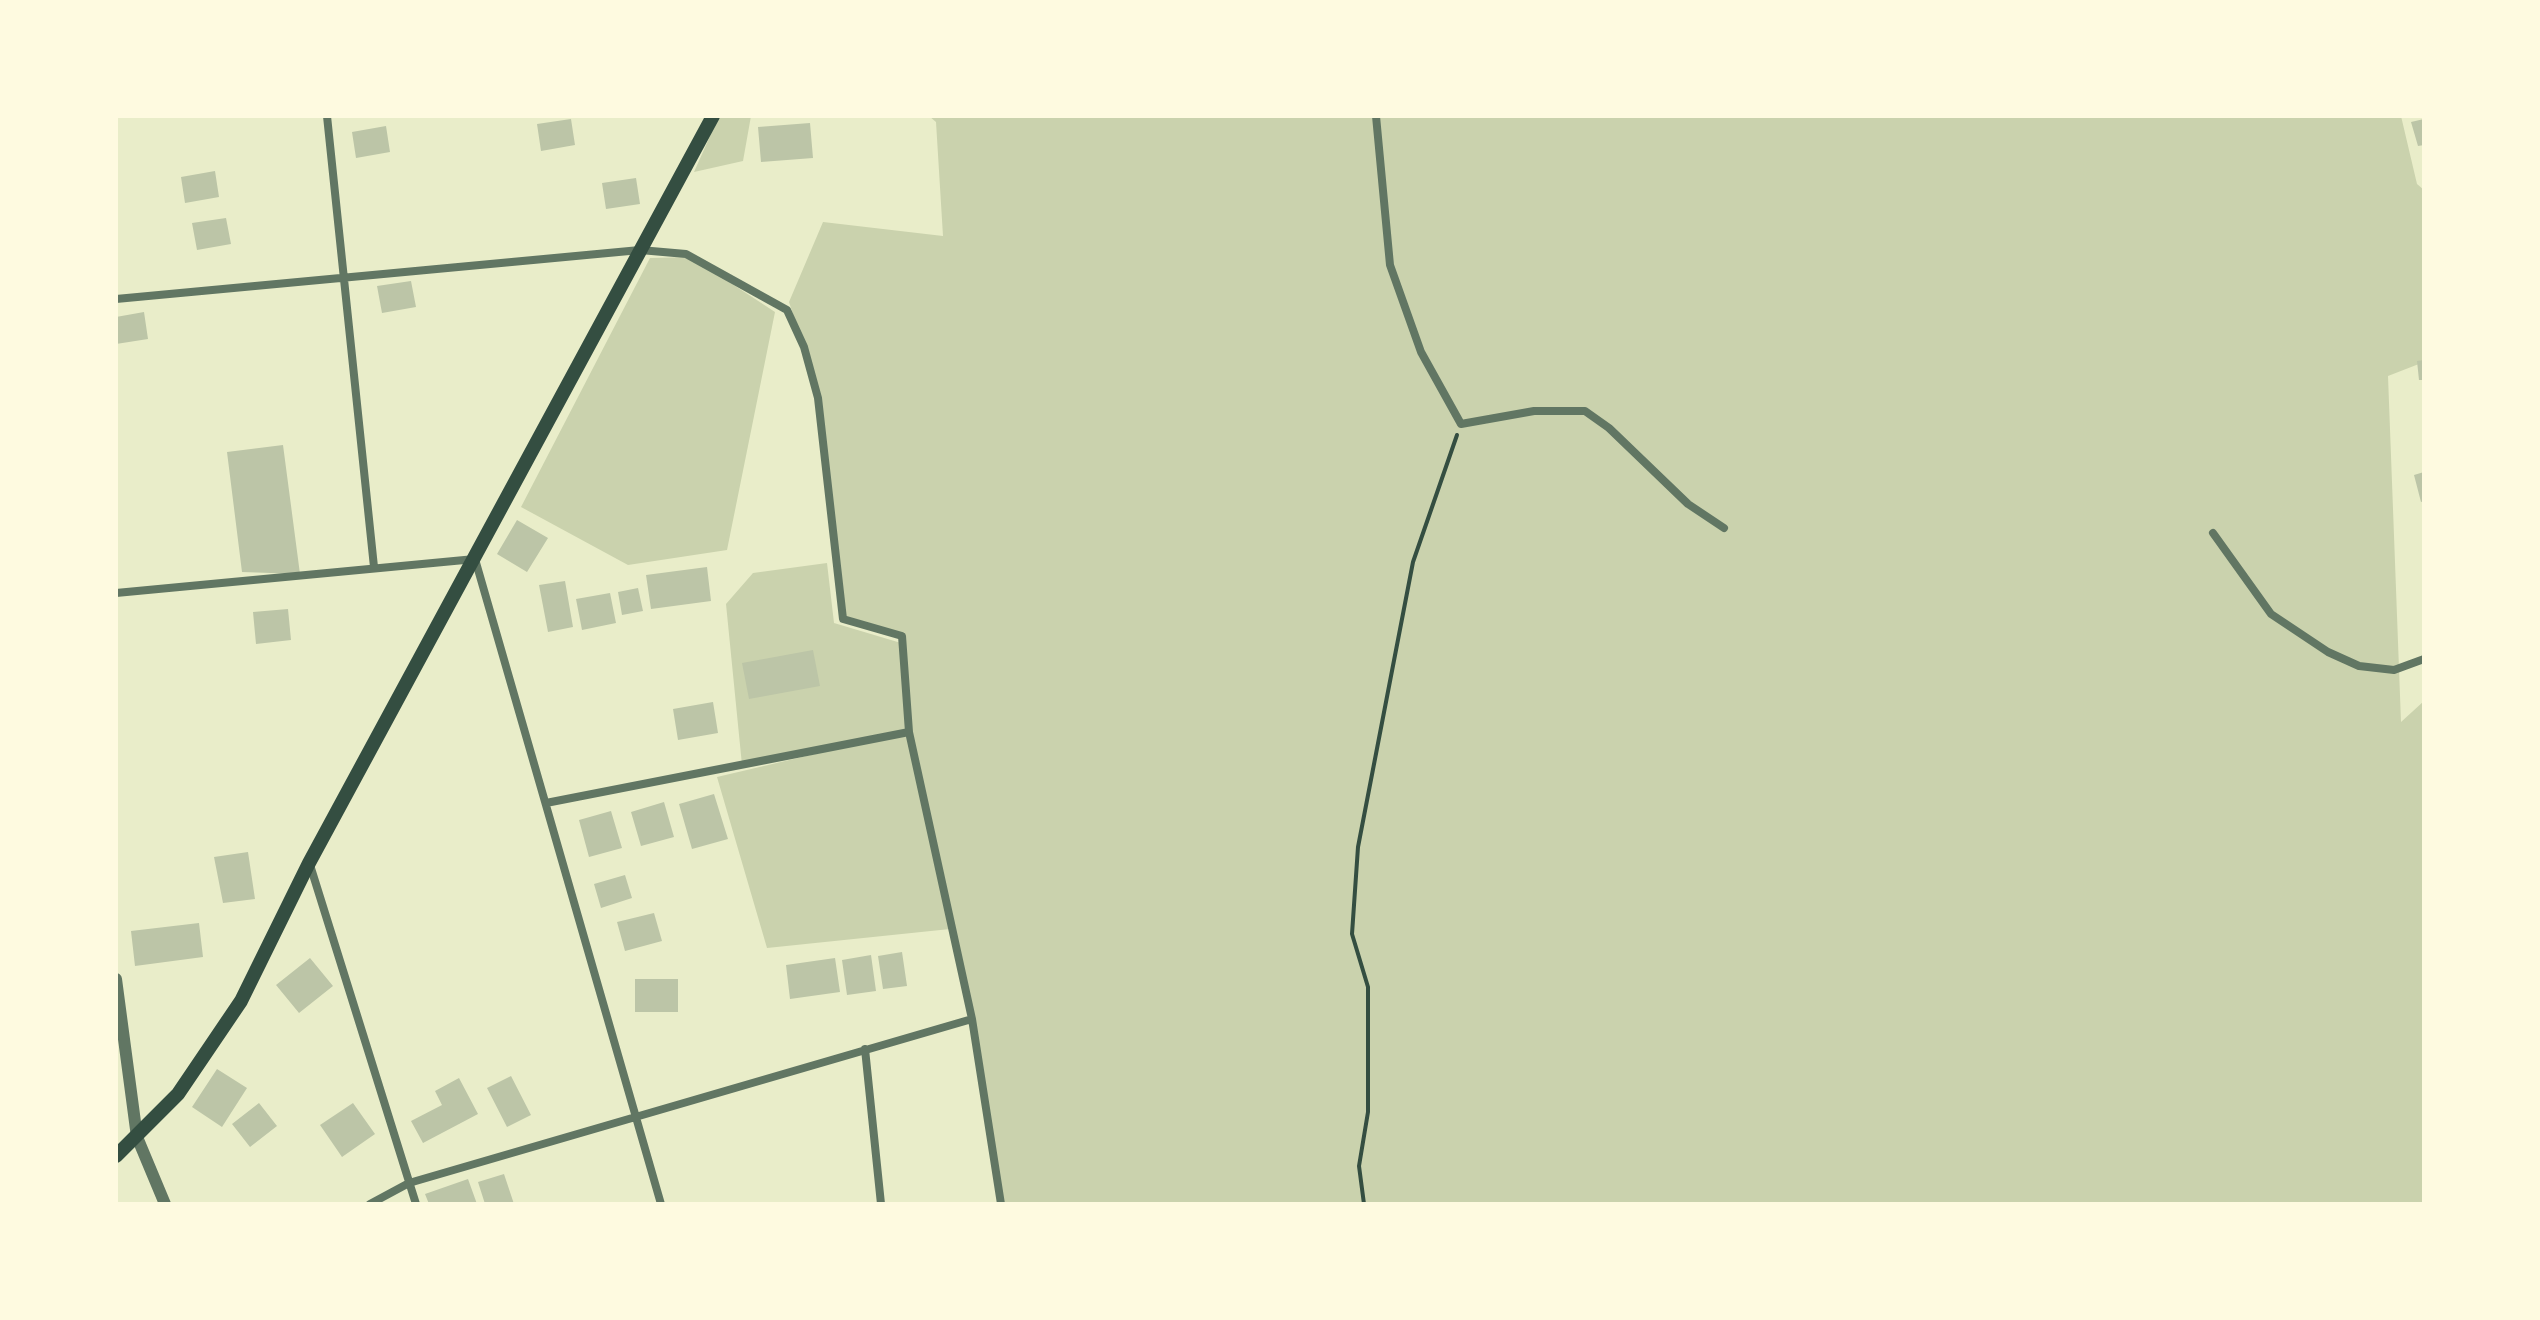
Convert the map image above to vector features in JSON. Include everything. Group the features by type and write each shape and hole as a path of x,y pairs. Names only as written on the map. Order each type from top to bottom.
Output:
{"main road":[{"path":"116,1156 178,1094 241,1001 309,863 713,116"}],"street":[{"path":"327,116 374,567"},
{"path":"1376,116 1390,265 1421,352 1461,424 1534,411 1585,411 1609,428 1688,504 1724,528"},
{"path":"116,299 640,250 686,254 787,310 804,347 818,398 843,619 902,636 909,732 972,1019 1001,1204"},
{"path":"2213,533 2271,614 2328,652 2359,666 2394,670 2424,659"},
{"path":"116,593 475,559 661,1204"},
{"path":"546,803 909,732"},
{"path":"309,863 416,1204"},
{"path":"116,979 137,1137 165,1204"},
{"path":"370,1204 409,1183 972,1019"},
{"path":"865,1049 881,1204"}],"path":[{"path":"1364,1204 1359,1166 1368,1112 1368,987 1352,934 1358,847 1413,562 1461,424"}],"green space":[{"path":"719,116 751,116 743,161 694,172"},
{"path":"929,116 2401,116 2417,184 2424,190 2424,362 2388,376 2401,722 2424,701 2424,1204 1001,1204 972,1019 950,929 767,948 717,777 879,739 742,765 726,604 753,573 827,563 834,623 901,643 901,635 843,619 823,436 804,347 789,302 823,222 943,236 936,122"},
{"path":"691,257 775,312 727,550 628,565 521,507 650,258"}],"building":[{"path":"571,119 575,145 541,151 537,124"},
{"path":"2424,119 2424,145 2418,146 2411,122"},
{"path":"810,123 813,158 761,162 758,127"},
{"path":"386,126 390,152 356,158 352,132"},
{"path":"215,171 219,197 185,203 181,177"},
{"path":"636,178 640,204 606,209 602,183"},
{"path":"226,218 231,244 197,250 192,223"},
{"path":"411,281 416,307 382,313 377,286"},
{"path":"144,312 148,339 116,344 116,317"},
{"path":"2424,360 2424,380 2419,380 2417,361"},
{"path":"283,445 300,574 242,572 227,452"},
{"path":"2424,472 2424,501 2421,502 2414,475"},
{"path":"517,520 548,538 527,572 497,554"},
{"path":"707,567 711,601 651,609 646,575"},
{"path":"565,581 573,627 548,632 539,585"},
{"path":"638,588 643,611 622,615 618,592"},
{"path":"610,593 616,623 582,630 576,599"},
{"path":"288,609 291,640 256,644 253,612"},
{"path":"813,650 820,686 749,699 742,663"},
{"path":"713,702 718,733 678,740 673,709"},
{"path":"714,794 728,839 692,849 679,804"},
{"path":"664,802 674,837 641,846 631,812"},
{"path":"611,811 622,848 589,857 579,820"},
{"path":"248,852 255,899 223,903 214,857"},
{"path":"625,875 632,898 601,908 594,884"},
{"path":"654,913 662,941 625,951 617,922"},
{"path":"199,923 203,957 135,966 131,931"},
{"path":"902,952 907,986 883,989 878,956"},
{"path":"871,955 876,991 847,995 842,960"},
{"path":"310,958 333,986 299,1013 276,985"},
{"path":"835,958 840,992 790,999 786,965"},
{"path":"635,979 678,979 678,1012 635,1012"},
{"path":"217,1069 247,1088 222,1127 192,1107"},
{"path":"511,1076 531,1115 507,1127 487,1088"},
{"path":"459,1078 478,1114 423,1143 411,1121 442,1105 435,1091"},
{"path":"259,1103 277,1126 250,1147 232,1124"},
{"path":"353,1103 375,1134 342,1157 320,1125"},
{"path":"504,1174 514,1204 485,1204 478,1182"},
{"path":"468,1179 477,1204 429,1204 425,1194"}]}
